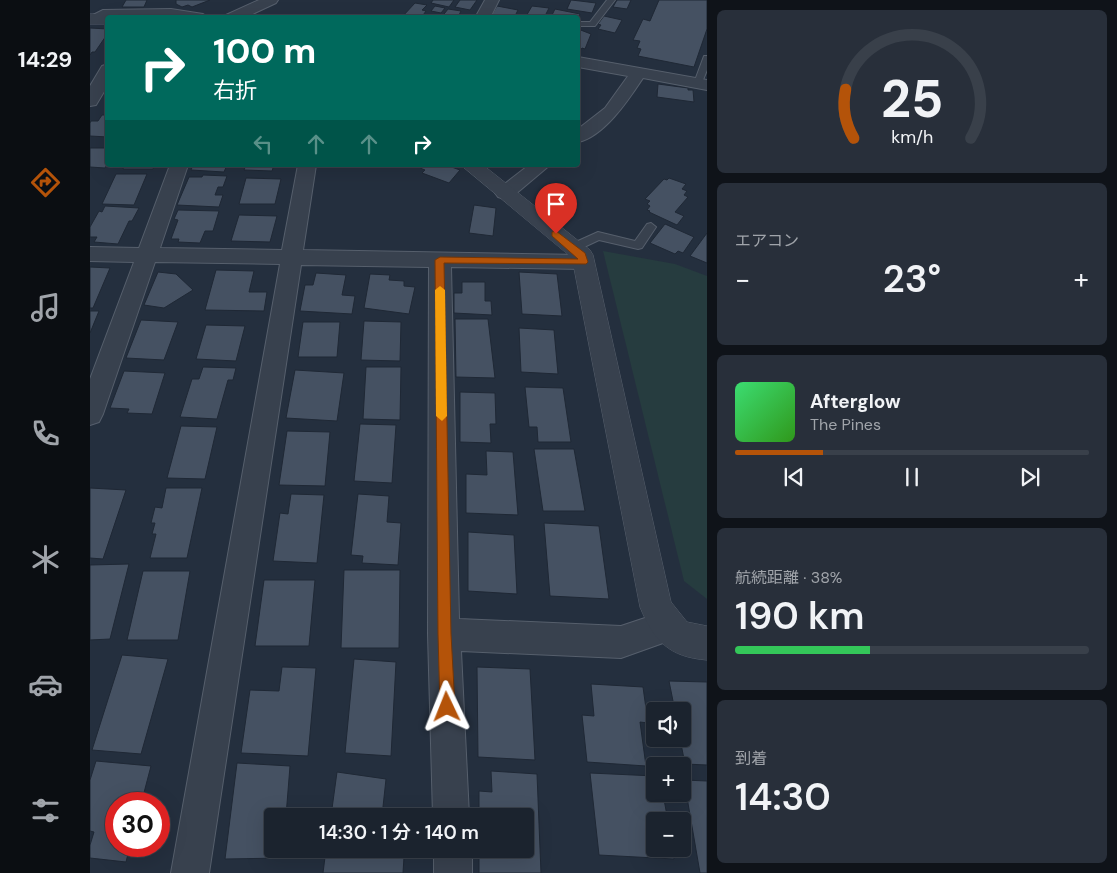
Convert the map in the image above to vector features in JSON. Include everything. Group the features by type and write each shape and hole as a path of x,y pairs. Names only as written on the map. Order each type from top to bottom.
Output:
{"street":[{"path":"238,15 271,0"},
{"path":"484,15 492,0"},
{"path":"98,19 103,14 170,6 195,15"},
{"path":"580,62 703,84"},
{"path":"580,136 610,112 638,73"},
{"path":"90,102 105,74"},
{"path":"90,414 178,167"},
{"path":"190,873 308,167"},
{"path":"473,167 505,193 583,249 656,607 666,627 688,642 707,642"},
{"path":"505,193 539,167"},
{"path":"90,254 440,260 583,249"},
{"path":"440,260 444,634 451,808"},
{"path":"444,634 621,642 666,627"},
{"path":"453,858 454,873"}],"lane":[{"path":"580,24 592,24 611,0"},
{"path":"703,84 707,58"},
{"path":"583,249 598,236 638,245 651,227"}],"green space":[{"path":"603,251 675,264 707,276 707,599 684,581"}],"building":[{"path":"126,0 147,0 144,7 122,7"},
{"path":"176,0 210,0 192,7 188,5 182,7 176,4"},
{"path":"433,0 454,0 449,7 431,3"},
{"path":"460,0 477,0 470,10 455,7"},
{"path":"571,0 596,3 592,13 567,9"},
{"path":"617,0 631,0 627,9 613,7"},
{"path":"659,0 707,0 707,29 694,67 638,56 641,49 637,48 640,41 633,40 643,19 650,21"},
{"path":"415,3 427,5 422,10 426,11 423,15 404,15"},
{"path":"435,6 445,8 441,13 431,11"},
{"path":"497,6 518,10 516,15 492,15"},
{"path":"532,6 549,8 546,15 527,15"},
{"path":"448,9 461,11 459,15 443,15"},
{"path":"555,9 580,14 580,15 552,15"},
{"path":"604,16 622,20 615,33 598,29 601,25 598,24"},
{"path":"90,28 105,29 105,37 95,52 92,52 90,55"},
{"path":"580,30 591,34 585,49 582,48 580,51"},
{"path":"658,84 693,90 694,102 657,97"},
{"path":"102,115 105,115 105,137 90,136 91,121 98,121"},
{"path":"90,148 105,148 105,168 90,167"},
{"path":"124,167 154,167 153,169 123,169"},
{"path":"192,167 226,167 224,172 191,170"},
{"path":"245,167 273,167 272,171 244,170"},
{"path":"452,167 460,170 449,183 422,173 425,170 420,168"},
{"path":"116,174 147,174 134,205 102,204"},
{"path":"203,175 227,176 223,187 218,187 215,195 223,195 219,207 177,205 189,177 202,177"},
{"path":"246,178 281,179 275,204 239,204"},
{"path":"669,178 686,184 682,189 687,191 684,195 688,197 675,212 684,216 677,225 649,212 647,210 650,206 647,204 650,201 645,199 664,179 667,180"},
{"path":"474,205 496,208 493,236 469,233"},
{"path":"105,206 139,208 132,221 129,221 118,244 94,242 97,237 90,237 90,227 99,211 102,212"},
{"path":"178,210 219,211 213,231 205,231 200,243 178,242 179,239 171,239 178,220 174,219"},
{"path":"239,215 277,216 270,242 231,241"},
{"path":"665,224 694,237 683,253 678,251 675,254 650,243"},
{"path":"707,233 707,263 690,256"},
{"path":"90,267 110,268 93,308 90,308"},
{"path":"216,270 254,271 249,292 267,292 264,311 205,310"},
{"path":"158,272 176,274 193,290 164,308 144,305"},
{"path":"519,272 557,274 562,316 522,314"},
{"path":"316,273 346,275 342,295 355,296 352,314 300,311 305,285 313,285"},
{"path":"370,274 390,275 389,280 404,281 404,286 415,287 409,314 364,308"},
{"path":"462,282 485,282 485,301 491,301 492,315 454,313 454,293 462,293"},
{"path":"90,311 99,311 90,333"},
{"path":"455,319 488,319 495,378 456,377"},
{"path":"141,320 178,322 164,360 126,358"},
{"path":"364,321 401,322 400,361 361,360"},
{"path":"303,322 340,322 337,357 298,357"},
{"path":"206,325 245,326 236,361 196,359"},
{"path":"519,328 554,330 558,374 521,372"},
{"path":"203,367 236,368 233,380 228,380 217,419 180,417 192,379 199,379"},
{"path":"366,367 401,367 400,420 363,419"},
{"path":"295,370 344,373 337,421 286,418"},
{"path":"124,371 165,373 152,414 127,413 129,409 110,408"},
{"path":"525,387 563,388 571,442 538,442 537,427 529,427"},
{"path":"460,392 495,393 496,424 490,424 491,443 460,442"},
{"path":"360,424 396,425 392,483 354,481"},
{"path":"181,426 217,427 205,479 167,478"},
{"path":"287,431 330,432 325,486 279,485"},
{"path":"534,449 574,449 585,511 543,511"},
{"path":"486,451 513,452 518,515 466,513 466,474 487,475"},
{"path":"90,488 126,490 103,559 90,558"},
{"path":"166,488 202,488 187,558 150,558 156,534 152,534 155,523 151,523 155,507 162,508"},
{"path":"291,494 324,495 317,563 273,561 280,513 288,514"},
{"path":"358,494 389,496 387,522 401,523 398,565 362,563 363,556 351,555"},
{"path":"544,523 599,526 609,599 550,596"},
{"path":"468,532 514,535 517,594 468,591"},
{"path":"129,564 110,639 90,640 90,565"},
{"path":"344,570 400,570 399,648 341,648"},
{"path":"143,571 190,571 178,640 127,640"},
{"path":"264,580 315,580 309,646 255,646"},
{"path":"122,655 168,659 141,754 92,750"},
{"path":"354,659 396,662 391,756 345,753"},
{"path":"282,667 316,668 308,756 241,753 250,690 279,691"},
{"path":"477,667 530,669 535,760 478,757"},
{"path":"669,681 707,682 707,765 691,764 691,757 684,757 682,747 691,747 691,702 673,702"},
{"path":"591,684 643,687 646,723 640,722 646,766 587,762 582,715 594,716"},
{"path":"96,761 151,766 144,792 105,792 105,857 127,857 126,862 90,858 90,845 94,832 90,831 90,780"},
{"path":"237,763 290,766 287,808 264,808 264,858 283,858 225,859"},
{"path":"491,771 537,774 541,873 479,873 479,858 534,858 534,808 479,808 479,791 492,792"},
{"path":"337,772 386,779 383,808 332,808"},
{"path":"590,773 646,776 646,802 664,802 666,812 646,812 646,857 674,857 674,859 599,855"},
{"path":"691,780 707,781 707,873 700,873 688,802 691,802"},
{"path":"325,858 404,858 403,873 323,873"}],"slow traffic":[{"path":"440,290 442,416"}],"route":[{"path":"447,707 444,634 440,260 583,262 582,255 556,234"}]}
